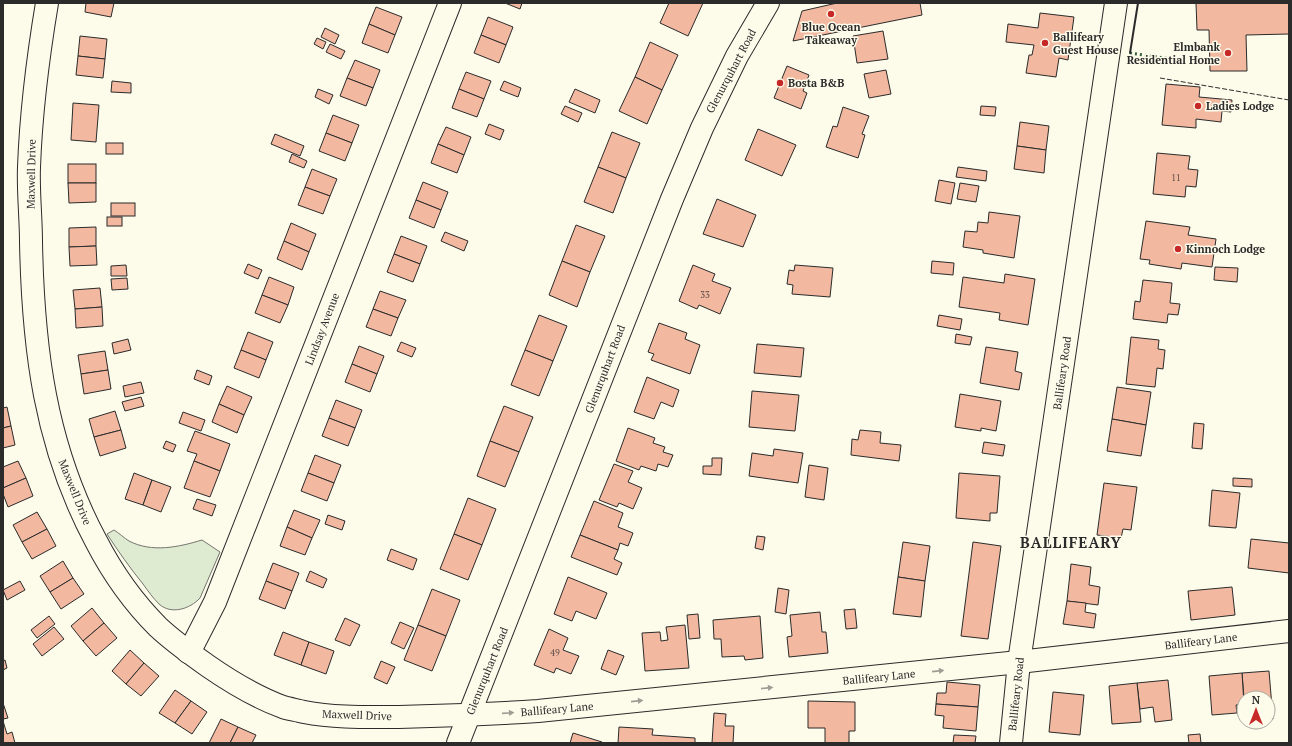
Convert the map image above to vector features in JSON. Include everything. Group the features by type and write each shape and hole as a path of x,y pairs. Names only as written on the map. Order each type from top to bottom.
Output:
{"main road":[{"name":"Maxwell Drive","path":"47,3 37,67 29,169 32,288 37,349 49,420 62,462 75,497 89,528 112,570 153,622 188,652 230,681 284,708 337,717 469,716"},
{"name":"Lindsay Avenue","path":"188,652 210,615 450,3"},
{"name":"Glenurquhart Road","path":"458,743 670,205 702,128 738,56 768,3"},
{"name":"Ballifeary Road","path":"1011,743 1019,662 1116,3"},
{"name":"Ballifeary Lane","path":"469,716 538,711 1019,662 1289,632"}],"green space":[{"path":"114,530 129,541 147,547 175,547 202,540 220,552 200,598 186,608 175,610 159,604 129,566 107,534"}],"building":[{"path":"86,3 114,3 111,17 85,12"},
{"path":"505,3 522,3 520,9"},
{"path":"669,3 703,3 688,36 660,23"},
{"path":"837,3 920,3 922,15 793,41 802,11"},
{"name":"Elmbank Residential Home","path":"1196,3 1289,3 1289,34 1246,35 1247,71 1210,71 1209,30 1197,30"},
{"path":"376,7 402,17 395,35 369,24"},
{"name":"Ballifeary Guest House","path":"1040,13 1074,17 1068,60 1059,58 1056,77 1026,73 1029,55 1032,55 1034,45 1006,42 1008,24 1038,28"},
{"path":"488,17 513,27 506,45 481,35"},
{"path":"369,24 395,35 388,53 362,43"},
{"path":"325,28 339,35 335,44 321,37"},
{"path":"883,31 888,59 857,63 853,36"},
{"path":"481,35 506,45 499,63 474,53"},
{"path":"80,36 107,39 105,59 78,56"},
{"path":"317,38 326,42 323,49 314,44"},
{"path":"650,42 678,55 662,90 635,77"},
{"path":"330,44 345,51 341,59 326,52"},
{"path":"78,56 105,59 103,78 76,75"},
{"path":"355,60 380,70 373,88 347,78"},
{"path":"787,66 809,75 803,91 807,93 801,109 774,98"},
{"path":"886,70 891,94 869,98 864,74"},
{"path":"466,72 491,81 484,99 459,89"},
{"path":"635,77 662,90 647,124 619,111"},
{"path":"347,78 373,88 366,106 340,96"},
{"path":"112,81 131,83 131,93 111,92"},
{"path":"504,81 521,88 518,97 500,90"},
{"name":"Ladies Lodge","path":"1166,84 1200,87 1199,97 1232,100 1231,112 1222,111 1221,122 1196,119 1196,128 1162,125"},
{"path":"318,89 333,95 329,104 315,97"},
{"path":"459,89 484,99 477,117 452,108"},
{"path":"575,89 600,100 595,113 569,102"},
{"path":"73,103 99,105 96,142 71,140"},
{"path":"565,106 582,113 578,122 561,114"},
{"path":"981,106 996,107 995,116 980,115"},
{"path":"843,107 869,116 862,134 865,135 858,158 826,147 833,126 837,127"},
{"path":"333,115 359,125 352,143 326,133"},
{"path":"1020,122 1049,126 1046,150 1017,146"},
{"path":"489,124 504,130 500,140 485,134"},
{"path":"446,127 471,137 464,155 438,144"},
{"path":"758,129 796,145 782,176 745,160"},
{"path":"612,132 640,143 626,178 598,167"},
{"path":"326,133 352,143 345,161 319,151"},
{"path":"275,134 304,146 300,156 271,144"},
{"path":"106,143 123,143 123,154 106,154"},
{"path":"438,144 464,155 457,173 431,163"},
{"path":"1017,146 1046,150 1044,173 1014,169"},
{"path":"1157,153 1190,156 1188,169 1198,170 1196,187 1186,186 1185,197 1153,194"},
{"path":"292,154 307,161 304,168 289,162"},
{"path":"68,164 96,164 96,183 68,183"},
{"path":"598,167 626,178 613,213 584,202"},
{"path":"958,167 987,171 986,181 956,177"},
{"path":"312,169 337,179 330,196 305,187"},
{"path":"939,180 955,183 951,204 935,201"},
{"path":"423,182 448,192 441,210 416,200"},
{"path":"68,183 96,183 96,202 69,203"},
{"path":"960,183 979,186 976,202 957,199"},
{"path":"305,187 330,196 323,214 298,205"},
{"path":"717,199 756,215 743,247 703,234"},
{"path":"416,200 441,210 434,228 409,218"},
{"path":"111,203 135,203 135,216 111,216"},
{"path":"989,212 1020,216 1014,258 983,253 983,250 963,247 965,231 977,232 978,222 988,223"},
{"path":"107,217 122,217 122,226 107,226"},
{"name":"Kinnoch Lodge","path":"1146,221 1190,227 1188,235 1216,239 1212,267 1182,263 1181,269 1149,264 1150,260 1140,259"},
{"path":"291,223 316,234 309,252 284,241"},
{"path":"576,225 605,236 590,272 562,261"},
{"path":"96,227 96,246 69,247 69,228"},
{"path":"445,232 468,241 464,251 441,241"},
{"path":"401,236 427,246 420,264 394,254"},
{"path":"284,241 309,252 302,270 277,259"},
{"path":"96,246 97,265 70,266 69,247"},
{"path":"394,254 420,264 413,282 387,272"},
{"path":"562,261 590,272 577,307 549,295"},
{"path":"932,261 954,263 953,275 931,273"},
{"path":"248,264 262,270 258,279 244,273"},
{"path":"126,265 127,276 111,276 111,266"},
{"path":"693,265 715,274 712,281 731,288 720,314 699,305 697,309 679,301"},
{"path":"795,265 833,268 830,297 792,294 793,285 787,284 789,270 794,271"},
{"path":"1215,267 1238,268 1237,282 1214,280"},
{"path":"1005,274 1035,279 1028,325 999,320 1000,313 959,307 963,277 1004,283"},
{"path":"269,277 294,287 288,305 262,295"},
{"path":"127,278 128,289 112,290 111,279"},
{"path":"1143,280 1172,283 1170,303 1180,304 1178,315 1168,314 1167,323 1133,319 1135,301 1140,302"},
{"path":"100,288 102,307 75,309 73,290"},
{"path":"380,291 406,300 398,318 373,309"},
{"path":"262,295 288,305 280,323 255,313"},
{"path":"102,307 103,326 76,328 75,309"},
{"path":"373,309 398,318 391,336 366,327"},
{"path":"539,315 567,326 553,361 525,350"},
{"path":"939,315 962,319 960,330 937,326"},
{"path":"659,323 687,333 685,339 700,345 690,374 651,360 654,354 648,352"},
{"path":"248,332 273,342 266,360 241,350"},
{"path":"956,334 972,337 970,345 955,343"},
{"path":"1131,337 1159,340 1158,349 1165,350 1163,369 1157,368 1155,387 1126,384"},
{"path":"128,339 131,350 114,354 112,343"},
{"path":"401,342 416,348 412,357 397,351"},
{"path":"757,344 804,348 801,377 754,373"},
{"path":"359,346 384,356 377,374 352,364"},
{"path":"986,347 1018,352 1015,371 1022,373 1019,390 980,383"},
{"path":"241,350 266,360 259,378 234,368"},
{"path":"525,350 553,361 539,396 511,385"},
{"path":"105,351 108,370 81,374 78,355"},
{"path":"352,364 377,374 370,392 345,382"},
{"path":"108,370 111,389 84,394 81,374"},
{"path":"197,370 212,376 209,385 194,379"},
{"path":"647,377 679,390 673,407 661,402 654,419 634,412"},
{"path":"141,382 144,393 125,397 123,386"},
{"path":"227,386 252,397 244,415 219,404"},
{"path":"1117,387 1151,392 1146,425 1112,419"},
{"path":"752,391 799,395 795,431 749,427"},
{"path":"960,394 1001,401 996,431 981,428 981,431 955,427"},
{"path":"141,397 144,406 125,411 122,402"},
{"path":"336,400 362,410 355,428 329,418"},
{"path":"219,404 244,415 237,433 212,422"},
{"path":"504,406 533,417 519,452 490,441"},
{"path":"7,407 11,426 3,428 3,408"},
{"path":"115,411 121,430 94,437 89,419"},
{"path":"183,412 205,420 201,431 179,423"},
{"path":"329,418 355,428 348,446 322,436"},
{"path":"1112,419 1146,425 1141,456 1107,451"},
{"path":"1194,423 1204,424 1202,449 1192,448"},
{"path":"11,426 15,445 3,448 3,428"},
{"path":"628,428 655,438 653,443 665,447 663,452 673,455 668,467 658,464 656,471 641,466 639,470 616,461"},
{"path":"121,430 126,448 100,456 94,437"},
{"path":"860,430 881,432 880,443 901,445 899,461 851,455 852,439 858,440"},
{"path":"195,431 230,444 220,471 194,461 197,454 187,451"},
{"path":"166,441 176,445 173,452 163,448"},
{"path":"490,441 519,452 505,487 477,476"},
{"path":"984,442 1005,445 1003,456 982,453"},
{"path":"774,449 803,453 798,483 749,476 752,453 773,456"},
{"path":"315,455 341,465 334,483 308,473"},
{"path":"712,458 722,458 721,475 703,474 703,466 712,466"},
{"path":"18,461 26,478 3,488 3,467"},
{"path":"194,461 220,471 210,497 184,488"},
{"path":"614,464 633,471 628,482 642,488 633,509 619,503 617,507 599,500"},
{"path":"809,465 828,468 824,500 805,497"},
{"path":"134,473 152,480 143,505 125,499"},
{"path":"308,473 334,483 327,501 301,491"},
{"path":"959,473 1000,476 997,513 990,513 990,521 956,518"},
{"path":"26,478 33,496 8,507 3,494 3,488"},
{"path":"1233,478 1252,479 1252,487 1233,486"},
{"path":"152,480 171,487 161,512 143,505"},
{"path":"1104,483 1137,487 1131,530 1123,529 1121,538 1097,535"},
{"path":"1212,490 1240,493 1236,528 1209,526"},
{"path":"468,498 496,509 482,545 454,534"},
{"path":"197,499 216,505 212,516 193,509"},
{"path":"594,501 623,513 618,527 633,533 628,546 620,543 618,550 580,535"},
{"path":"294,510 320,520 312,538 287,527"},
{"path":"37,512 47,529 22,542 13,525"},
{"path":"328,515 345,521 342,530 325,524"},
{"path":"287,527 312,538 305,555 280,546"},
{"path":"47,529 56,546 32,559 22,542"},
{"path":"454,534 482,545 468,580 440,569"},
{"path":"580,535 618,550 614,559 622,563 617,575 571,557"},
{"path":"757,536 765,537 763,550 755,548"},
{"path":"1251,539 1289,543 1289,573 1248,568"},
{"path":"903,542 930,546 925,581 898,577"},
{"path":"973,542 1001,546 988,639 961,636"},
{"path":"391,549 417,559 413,570 387,560"},
{"path":"63,561 73,578 50,592 40,576"},
{"path":"273,563 299,573 292,591 266,581"},
{"path":"1071,564 1091,567 1089,585 1100,587 1098,605 1067,601"},
{"path":"310,571 327,579 323,588 306,581"},
{"path":"568,577 607,593 596,619 576,611 572,621 554,614"},
{"path":"898,577 925,581 921,617 893,614"},
{"path":"73,578 84,594 61,609 50,592"},
{"path":"20,581 25,590 7,600 3,590"},
{"path":"266,581 292,591 285,609 259,599"},
{"path":"1232,587 1235,615 1191,620 1188,591"},
{"path":"778,588 789,590 786,614 775,612"},
{"path":"432,589 460,600 446,636 418,625"},
{"path":"1067,601 1086,603 1085,612 1096,614 1094,628 1063,624"},
{"path":"92,608 104,623 83,641 71,626"},
{"path":"855,609 857,628 846,629 844,610"},
{"path":"820,612 822,632 826,632 828,653 789,657 787,637 792,636 790,615"},
{"path":"698,614 700,638 689,639 687,615"},
{"path":"49,616 55,624 37,638 31,630"},
{"path":"760,616 763,658 745,660 744,656 722,657 721,639 714,639 713,620"},
{"path":"345,618 360,625 350,646 335,640"},
{"path":"400,622 414,628 404,649 391,643"},
{"path":"104,623 117,638 96,656 83,641"},
{"path":"418,625 446,636 432,671 404,660"},
{"path":"685,625 689,668 645,671 642,633 660,632 661,641 668,640 666,627"},
{"path":"54,627 64,639 42,656 33,644"},
{"path":"549,629 568,638 563,650 579,656 571,674 556,668 554,673 534,665"},
{"path":"283,632 309,642 301,665 274,655"},
{"path":"309,642 334,651 326,674 301,665"},
{"path":"130,650 144,663 126,684 112,671"},
{"path":"608,650 624,656 616,675 601,669"},
{"path":"5,660 7,668 3,670 3,661"},
{"path":"381,661 395,667 387,684 374,678"},
{"path":"144,663 159,676 141,696 126,684"},
{"path":"1269,671 1271,690 1243,690 1242,673"},
{"path":"1242,673 1243,690 1236,690 1236,713 1212,715 1209,676"},
{"path":"1168,680 1172,720 1155,722 1153,707 1140,709 1137,683"},
{"path":"947,682 980,685 978,707 936,704 937,693 946,693"},
{"path":"1137,683 1141,722 1112,724 1109,686"},
{"path":"175,690 191,701 175,723 159,713"},
{"path":"1053,692 1084,695 1080,735 1049,732"},
{"path":"191,701 207,712 192,734 175,723"},
{"path":"808,701 855,702 855,731 849,731 849,743 825,743 825,728 808,728"},
{"path":"3,703 8,718 3,719"},
{"path":"936,704 978,707 976,731 943,728 944,716 935,715"},
{"path":"714,713 726,714 725,726 734,726 733,743 712,743"},
{"path":"221,719 238,727 230,743 209,743"},
{"path":"3,721 7,734 12,732 15,743 3,743"},
{"path":"238,727 256,735 252,743 230,743"},
{"path":"619,727 653,729 652,735 695,738 695,743 618,743"},
{"path":"573,733 602,742 570,743"},
{"path":"1200,734 1201,743 1189,743 1188,735"},
{"path":"954,735 976,736 975,743 953,743"}],"hedge":[{"path":"1130,53 1178,60"}],"fence":[{"path":"1160,78 1289,100"}],"wall":[{"path":"1130,53 1138,3"}],"place":[{"name":"Blue Ocean Takeaway","path":"831,14"},
{"name":"Ballifeary Guest House","path":"1045,43"},
{"name":"Elmbank Residential Home","path":"1228,53"},
{"name":"Bosta B&B","path":"780,83"},
{"name":"Ladies Lodge","path":"1198,106"},
{"name":"Kinnoch Lodge","path":"1178,249"}],"district":[{"name":"BALLIFEARY","path":"1071,543"}]}
